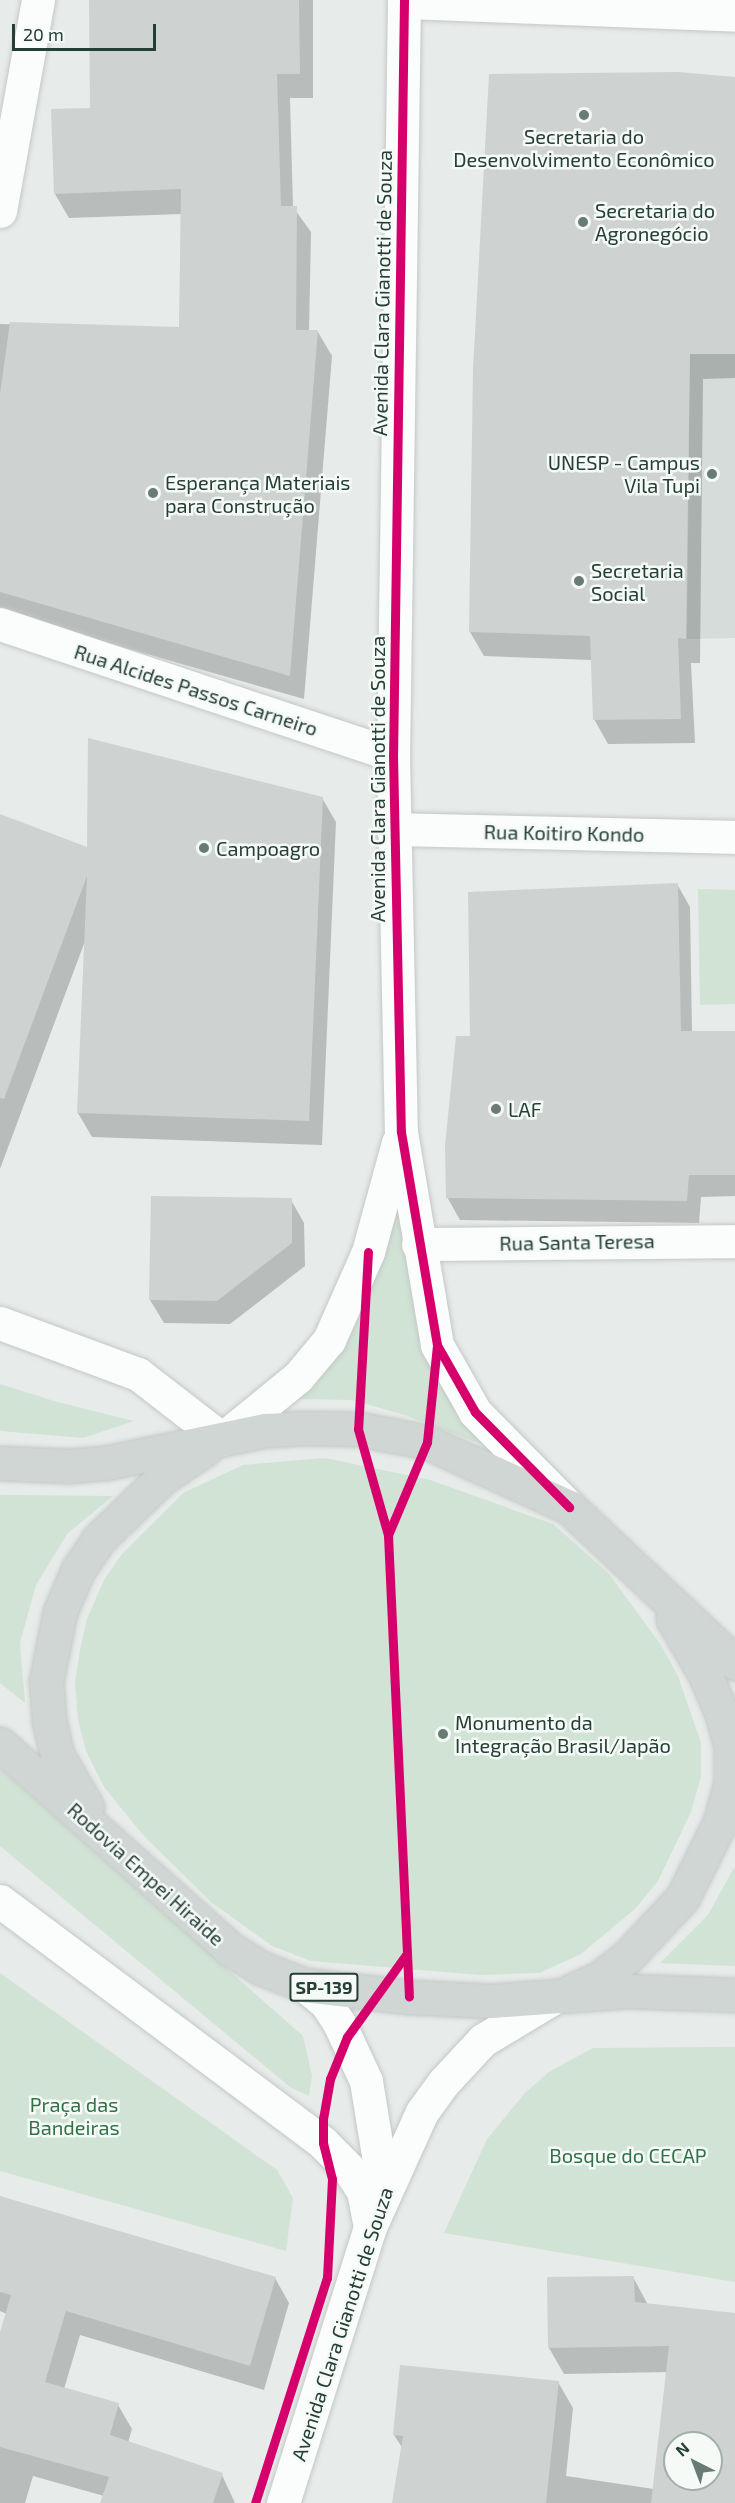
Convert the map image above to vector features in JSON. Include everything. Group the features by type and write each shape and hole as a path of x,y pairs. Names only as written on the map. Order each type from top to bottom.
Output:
{"main road":[{"path":"0,1463 69,1466 105,1463 222,1439 300,1428 392,1434 427,1442 568,1507 630,1562 735,1663"},
{"path":"121,1849 78,1795 57,1755 46,1682 60,1612 78,1570 98,1540 162,1478 222,1439"},
{"path":"553,1998 600,1978 658,1928 682,1897 702,1863 720,1822 731,1783 731,1747 705,1674 668,1611 630,1562"},
{"name":"Rodovia Empei Hiraide","path":"0,1744 121,1849 194,1920 230,1949 261,1968 304,1984 409,1997 491,2001 628,1991 735,1995"}],"street":[{"path":"0,211 38,0"},
{"path":"404,1 735,15"},
{"name":"Avenida Clara Gianotti de Souza","path":"404,1 393,755 401,1132 436,1345 452,1378 475,1412 568,1507"},
{"name":"Rua Alcides Passos Carneiro","path":"0,624 393,755"},
{"name":"Rua Koitiro Kondo","path":"393,829 735,837"},
{"path":"0,1323 138,1374 222,1439 298,1377 329,1340 368,1252 401,1132"},
{"name":"Rua Santa Teresa","path":"418,1244 735,1241"},
{"path":"0,1901 323,2143 348,2168 363,2190 370,2227"},
{"path":"304,1984 327,2003 366,2081 384,2192"},
{"name":"Avenida Clara Gianotti de Souza","path":"283,2503 370,2227 422,2112 468,2053 499,2028 553,1998"}],"shaded area":[{"name":"UNESP - Campus Vila Tupi","path":"690,354 735,354 735,638 687,639"}],"green space":[{"path":"698,889 735,890 735,1004 700,1005"},
{"path":"394,1193 497,1450 405,1415 352,1400 301,1399 279,1403"},
{"path":"0,1384 54,1401 134,1421 83,1438 0,1431"},
{"path":"325,1458 430,1480 553,1524 609,1574 661,1645 678,1676 701,1743 701,1776 691,1812 658,1881 635,1909 581,1954 539,1973 481,1975 311,1961 272,1946 211,1902 144,1836 104,1787 86,1751 78,1720 75,1683 87,1619 104,1580 122,1554 183,1493 243,1465"},
{"path":"0,1495 113,1496 67,1534 36,1585 20,1643 25,1703 0,1683"},
{"path":"0,1768 303,2036 312,2076 309,2096 290,2087 0,1846"},
{"path":"735,1866 735,1966 660,1963 708,1915"},
{"name":"Praça das Bandeiras","path":"0,1973 277,2170 293,2198 286,2251 0,2171"},
{"name":"Bosque do CECAP","path":"735,2047 735,2282 444,2233 487,2139 525,2093 549,2072 593,2048"}],"building":[{"name":"Esperança Materiais para Construção","path":"89,0 299,0 300,74 277,74 281,206 297,206 296,330 318,330 290,676 0,592 0,394 10,322 179,327 181,189 54,194 51,109 90,108"},
{"path":"679,72 735,77 735,354 690,354 686,639 678,638 681,719 593,720 590,636 469,632 473,370 489,74"},
{"path":"88,738 323,797 309,1121 77,1113 87,876 4,1099 0,1098 0,814 87,847"},
{"path":"678,883 681,1031 735,1031 735,1175 689,1175 687,1201 446,1198 445,1146 456,1036 470,1036 468,892"},
{"path":"151,1196 292,1198 292,1243 217,1301 149,1300"},
{"path":"0,2196 276,2277 250,2366 66,2311 45,2382 119,2403 110,2435 223,2473 213,2503 100,2503 109,2477 0,2447 0,2332 11,2295 0,2292"},
{"path":"634,2276 635,2302 735,2313 735,2503 651,2503 669,2346 548,2348 547,2277"},
{"path":"400,2365 559,2381 546,2503 392,2503 403,2436 393,2435"}],"cycle path":[{"path":"404,0 393,755 401,1132 437,1345 475,1412 569,1507"},
{"path":"368,1252 358,1429 388,1535 409,1997"},
{"path":"388,1535 427,1442 437,1345"},
{"path":"255,2503 327,2278 332,2179 323,2143 323,2119 330,2079 347,2037 406,1955"}],"place":[{"name":"Secretaria do Desenvolvimento Econômico","path":"584,115"},
{"name":"Secretaria do Agronegócio","path":"583,222"},
{"name":"UNESP - Campus Vila Tupi","path":"712,474"},
{"name":"Esperança Materiais para Construção","path":"153,493"},
{"name":"Secretaria Social","path":"579,581"},
{"name":"Campoagro","path":"204,848"},
{"name":"LAF","path":"496,1109"},
{"name":"Monumento da Integração Brasil/Japão","path":"443,1734"}]}
